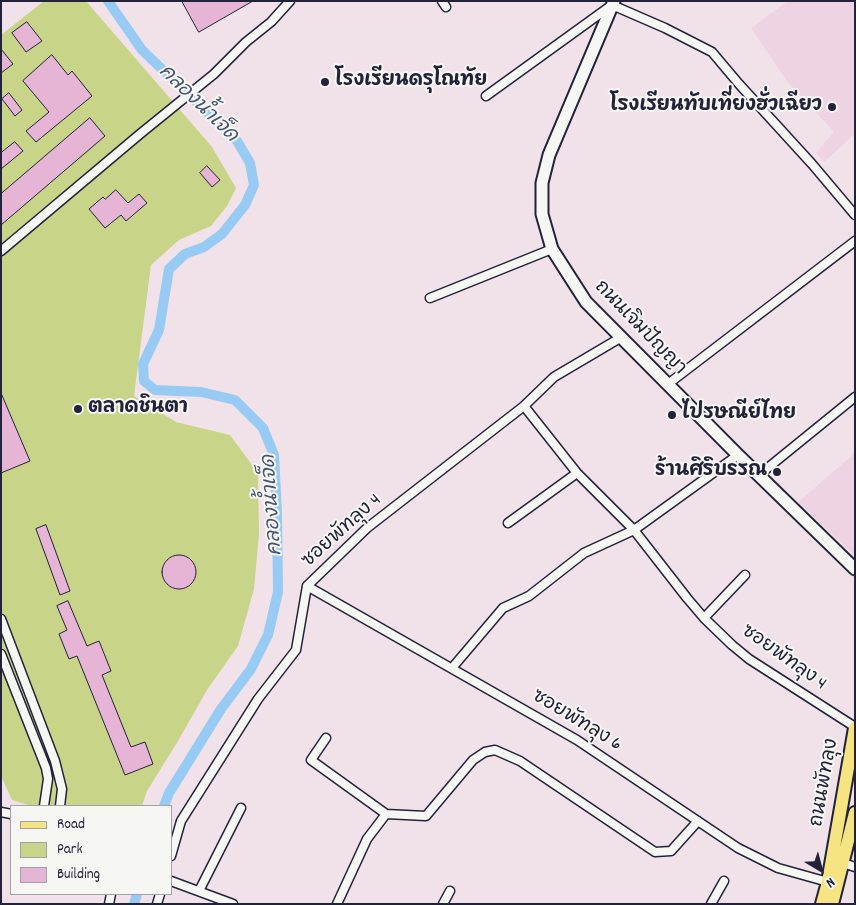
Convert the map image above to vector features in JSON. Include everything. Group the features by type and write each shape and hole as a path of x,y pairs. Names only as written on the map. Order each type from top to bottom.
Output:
{"main road":[{"name":"ถนนพัทลุง","path":"822,904 828,882 855,728"},
{"name":"ถนนพัทลุง","path":"832,904 849,865 855,813"}],"street":[{"path":"1,251 214,74 246,42 271,22 290,1"},
{"path":"486,96 613,3 712,52 738,84 812,164 855,215"},
{"name":"ถนนเจิมปัญญา","path":"613,3 549,155 542,183 542,214 552,248 578,293 620,338 855,569"},
{"path":"668,384 855,241"},
{"path":"430,298 552,248"},
{"name":"ซอยพัทลุง 4","path":"172,853 182,821 258,699 296,650 307,586 367,528 524,406 554,377 620,338"},
{"path":"759,475 855,397"},
{"name":"ซอยพัทลุง 4","path":"524,406 577,473 634,530 704,618 732,646 855,728"},
{"path":"452,668 503,608 529,596 584,553 634,530 738,455"},
{"path":"508,523 577,473"},
{"path":"704,618 745,575"},
{"name":"ซอยพัทลุง 6","path":"307,586 577,740 738,848 778,868 828,882"},
{"path":"1,619 57,766 62,790 60,805"},
{"path":"1,654 46,768 48,779 44,805"},
{"path":"326,738 311,760 386,814 426,816 473,760 485,752 495,750 520,761 655,852 671,851 698,821"},
{"path":"46,768 57,766"},
{"path":"199,891 241,808"},
{"path":"337,904 367,839 386,814"},
{"path":"172,881 233,904"},
{"path":"712,904 724,882"},
{"path":"443,904 450,891"}],"shaded area":[{"name":"โรงเรียนทับเที่ยงฮั่วเฉียว","path":"788,1 855,1 855,134 824,162 816,153 834,132 786,80 751,28"},
{"path":"855,453 855,556 798,502"}],"green space":[{"name":"ตลาดชินตา","path":"44,1 86,1 212,147 236,188 227,206 211,226 179,240 151,265 134,396 176,422 230,435 258,473 259,534 254,589 238,646 207,690 147,791 142,805 28,805 12,800 1,776 1,35"}],"building":[{"path":"182,1 253,1 199,32"},
{"path":"27,22 42,41 26,52 12,33"},
{"path":"1,49 13,64 1,73"},
{"path":"52,55 68,75 72,71 92,96 36,142 26,131 49,112 23,81"},
{"path":"9,93 22,110 15,116 2,99"},
{"path":"90,118 105,136 1,225 1,194"},
{"path":"15,142 23,151 1,169 1,153"},
{"path":"207,166 220,180 212,187 200,173"},
{"path":"116,190 128,203 139,194 147,203 126,221 121,215 105,228 89,209 103,197 105,199"},
{"path":"1,393 30,461 1,473"},
{"path":"46,525 70,591 60,595 36,529"},
{"path":"179,555 186,556 191,560 195,565 195,579 191,584 186,588 179,589 172,588 167,584 163,579 162,572 163,565 167,560 172,556"},
{"path":"68,601 87,646 99,641 111,671 102,675 131,747 145,742 153,764 125,775 77,656 69,659 59,634 67,630 57,606"}],"waterway":[{"name":"คลองน้ำเจ็ด","path":"108,1 142,50 237,141 250,163 254,185 245,205 222,234 204,247 185,254 169,269 159,330 143,364 144,381 155,390 201,392 235,400 263,428 274,455 278,592 268,635 251,669 221,709 169,793 164,805"},
{"name":"คลองน้ำเจ็ด","path":"134,904 137,895"}],"place":[{"name":"โรงเรียนดรุโณทัย","path":"325,82"},
{"name":"โรงเรียนทับเที่ยงฮั่วเฉียว","path":"832,107"},
{"name":"ตลาดชินตา","path":"78,409"},
{"name":"ไปรษณีย์ไทย","path":"672,415"},
{"name":"ร้านศิริบรรณ","path":"777,472"}]}
